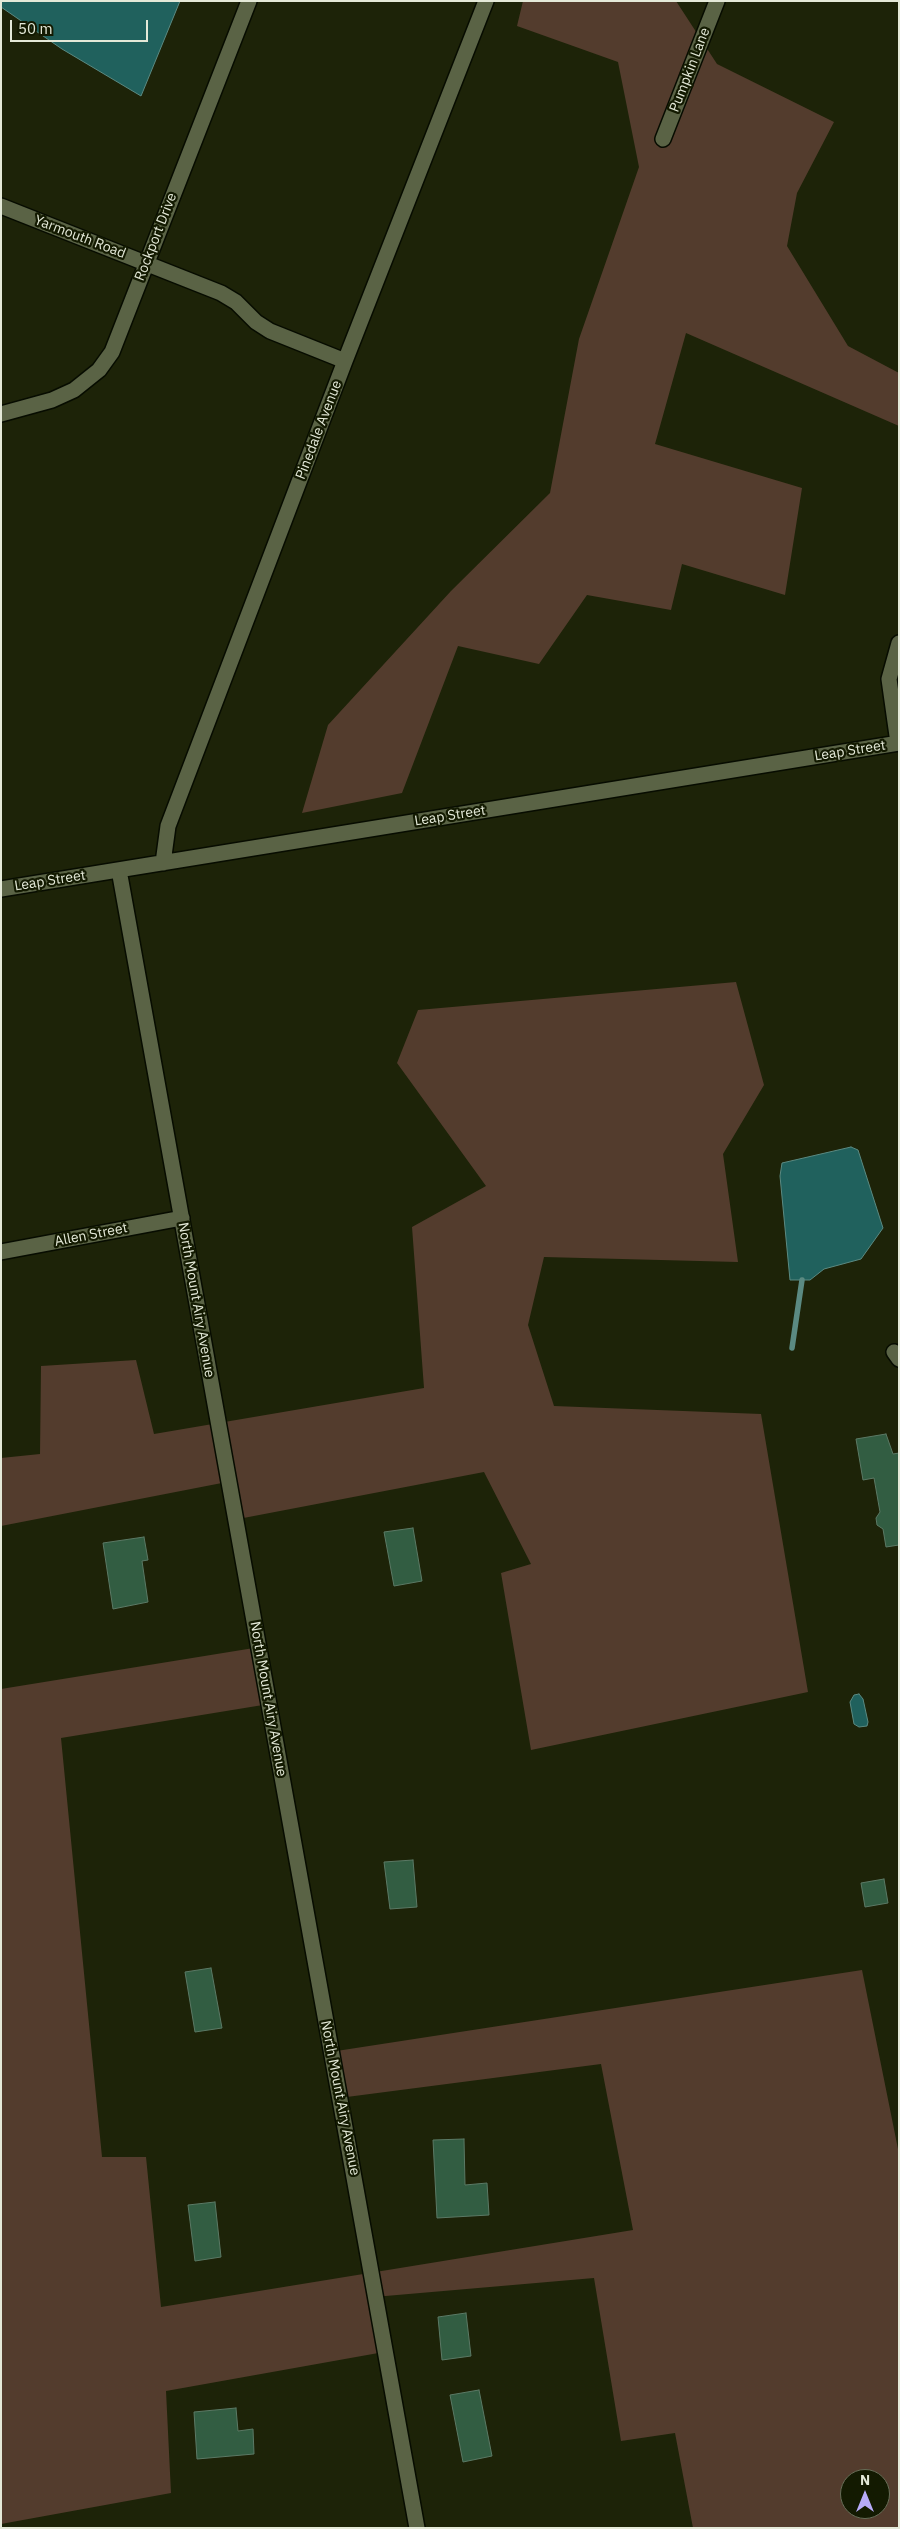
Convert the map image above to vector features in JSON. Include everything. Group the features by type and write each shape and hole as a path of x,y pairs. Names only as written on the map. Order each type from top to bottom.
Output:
{"street":[{"name":"Rockport Drive","path":"1,414 62,396 83,384 99,370 112,352 249,1"},
{"name":"Pinedale Avenue","path":"163,863 168,826 345,361 486,1"},
{"name":"Pumpkin Lane","path":"663,139 717,1"},
{"name":"Yarmouth Road","path":"1,206 229,297 270,331 345,361"},
{"path":"898,743 889,680 899,643"},
{"name":"Leap Street","path":"1,889 898,743"},
{"name":"North Mount Airy Avenue","path":"119,870 417,2528"},
{"name":"Allen Street","path":"1,1252 182,1218"}],"shaded area":[{"path":"523,1 676,1 717,64 834,122 797,193 787,246 848,346 899,373 899,426 686,333 655,444 802,488 785,595 682,564 671,610 587,595 539,664 458,646 402,793 302,813 328,725 451,591 550,493 579,339 639,167 618,62 517,26"},
{"path":"736,982 764,1085 723,1154 738,1262 544,1257 528,1325 554,1406 761,1414 808,1692 531,1750 501,1573 531,1564 484,1472 233,1520 227,1482 1,1526 1,1458 40,1454 41,1366 136,1360 154,1434 424,1388 412,1227 486,1186 397,1063 418,1010"},
{"path":"260,1647 269,1704 61,1738 102,2157 146,2157 161,2307 633,2230 601,2064 339,2098 330,2052 862,1970 899,2154 899,2528 693,2528 675,2433 621,2441 594,2278 374,2297 384,2352 166,2391 171,2493 1,2524 1,1689"}],"water":[{"path":"1,1 180,1 141,96 62,49 1,7"},
{"path":"851,1147 858,1150 883,1228 861,1259 824,1269 810,1280 790,1280 780,1176 782,1163"},
{"path":"859,1694 863,1699 868,1722 867,1726 859,1727 854,1724 850,1702 854,1695"}],"building":[{"path":"886,1434 893,1454 899,1453 899,1545 886,1547 883,1529 877,1525 876,1518 880,1512 874,1478 863,1480 856,1439"},
{"path":"413,1528 422,1581 394,1586 384,1532"},
{"path":"144,1537 148,1560 142,1561 148,1602 113,1609 103,1543"},
{"path":"413,1860 417,1907 390,1909 384,1862"},
{"path":"884,1879 888,1903 865,1907 861,1883"},
{"path":"211,1968 222,2028 195,2032 185,1972"},
{"path":"464,2139 465,2185 487,2183 489,2215 437,2218 433,2140"},
{"path":"215,2202 221,2257 195,2261 188,2205"},
{"path":"466,2313 471,2356 442,2360 438,2317"},
{"path":"479,2390 492,2456 463,2462 450,2395"},
{"path":"236,2408 238,2431 253,2429 254,2454 197,2459 194,2412"}],"waterway":[{"path":"792,1348 802,1280"}]}
